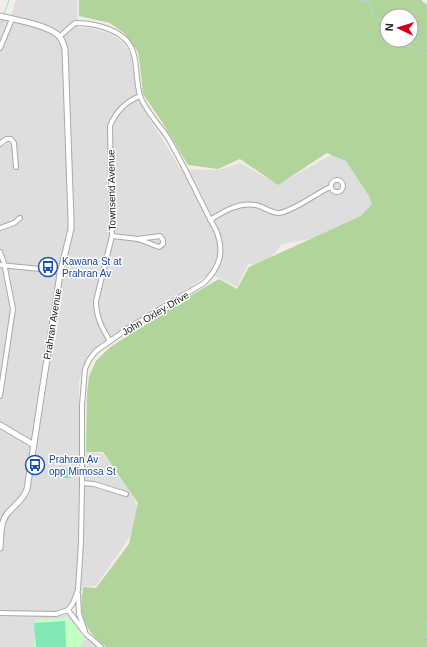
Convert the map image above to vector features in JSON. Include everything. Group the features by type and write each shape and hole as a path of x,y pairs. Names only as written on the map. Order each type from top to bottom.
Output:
{"street":[{"path":"0,16 44,28 54,32 59,37"},
{"path":"0,48 12,19"},
{"name":"John Oxley Drive","path":"59,37 75,24 83,23 107,29 124,38 131,47 135,56 140,96 168,138 220,241 221,251 219,261 211,276 204,283 130,327 96,351 89,360 86,369 82,411 82,483 78,590 76,598 68,610"},
{"name":"Prahran Avenue","path":"0,548 1,522 7,513 21,500 25,494 34,445 60,271 71,230 66,60 65,49 59,37"},
{"name":"Townsend Avenue","path":"110,341 101,326 96,311 96,301 112,236 110,126 114,115 123,106 131,99 140,96"},
{"path":"0,144 4,140 12,139 14,143 16,167"},
{"path":"210,220 228,209 242,204 256,205 272,212 279,213 287,211 331,187"},
{"path":"0,228 14,223 20,218"},
{"path":"112,236 138,239 160,236 163,240 163,244 162,246 155,246 138,239"},
{"path":"0,252 13,309 0,396"},
{"path":"2,265 60,271"},
{"path":"0,425 34,445"},
{"path":"82,483 94,484 126,494"},
{"path":"78,590 80,614 86,634"},
{"path":"0,613 56,614 68,610 86,634 101,647"}],"shaded area":[{"path":"16,0 77,0 78,28 91,28 109,33 123,42 131,55 137,95 143,108 180,169 218,170 240,163 278,184 335,153 346,156 379,212 365,229 282,244 265,265 248,264 237,287 215,276 206,276 170,301 113,335 99,345 87,359 79,382 79,452 102,453 129,486 142,519 96,586 76,587 75,595 69,606 65,609 82,635 98,647 0,647 0,13 11,16"}],"green space":[{"path":"79,0 421,0 427,5 427,647 106,647 92,634 84,621 82,614 83,587 96,588 129,544 138,503 103,452 86,452 87,393 89,376 96,361 109,348 188,297 219,279 237,289 249,267 361,216 372,204 369,196 346,161 327,153 278,185 240,159 218,169 188,165 143,94 138,52 125,34 110,23 79,16"},
{"path":"54,468 71,469 71,478 53,478"},
{"path":"67,617 85,639 79,647 34,647 36,619 55,619"},
{"path":"65,621 66,647 36,647 34,623"}],"waterway":[{"path":"4,14 9,0"},
{"path":"361,0 368,1"},
{"path":"368,0 372,12 379,20"},
{"path":"0,26 3,19"},
{"path":"414,48 427,54"},
{"path":"427,623 425,635 427,638"}],"place":[{"name":"Kawana St at Prahran Av","path":"48,267"},
{"name":"Prahran Av opp Mimosa St","path":"35,465"}]}
